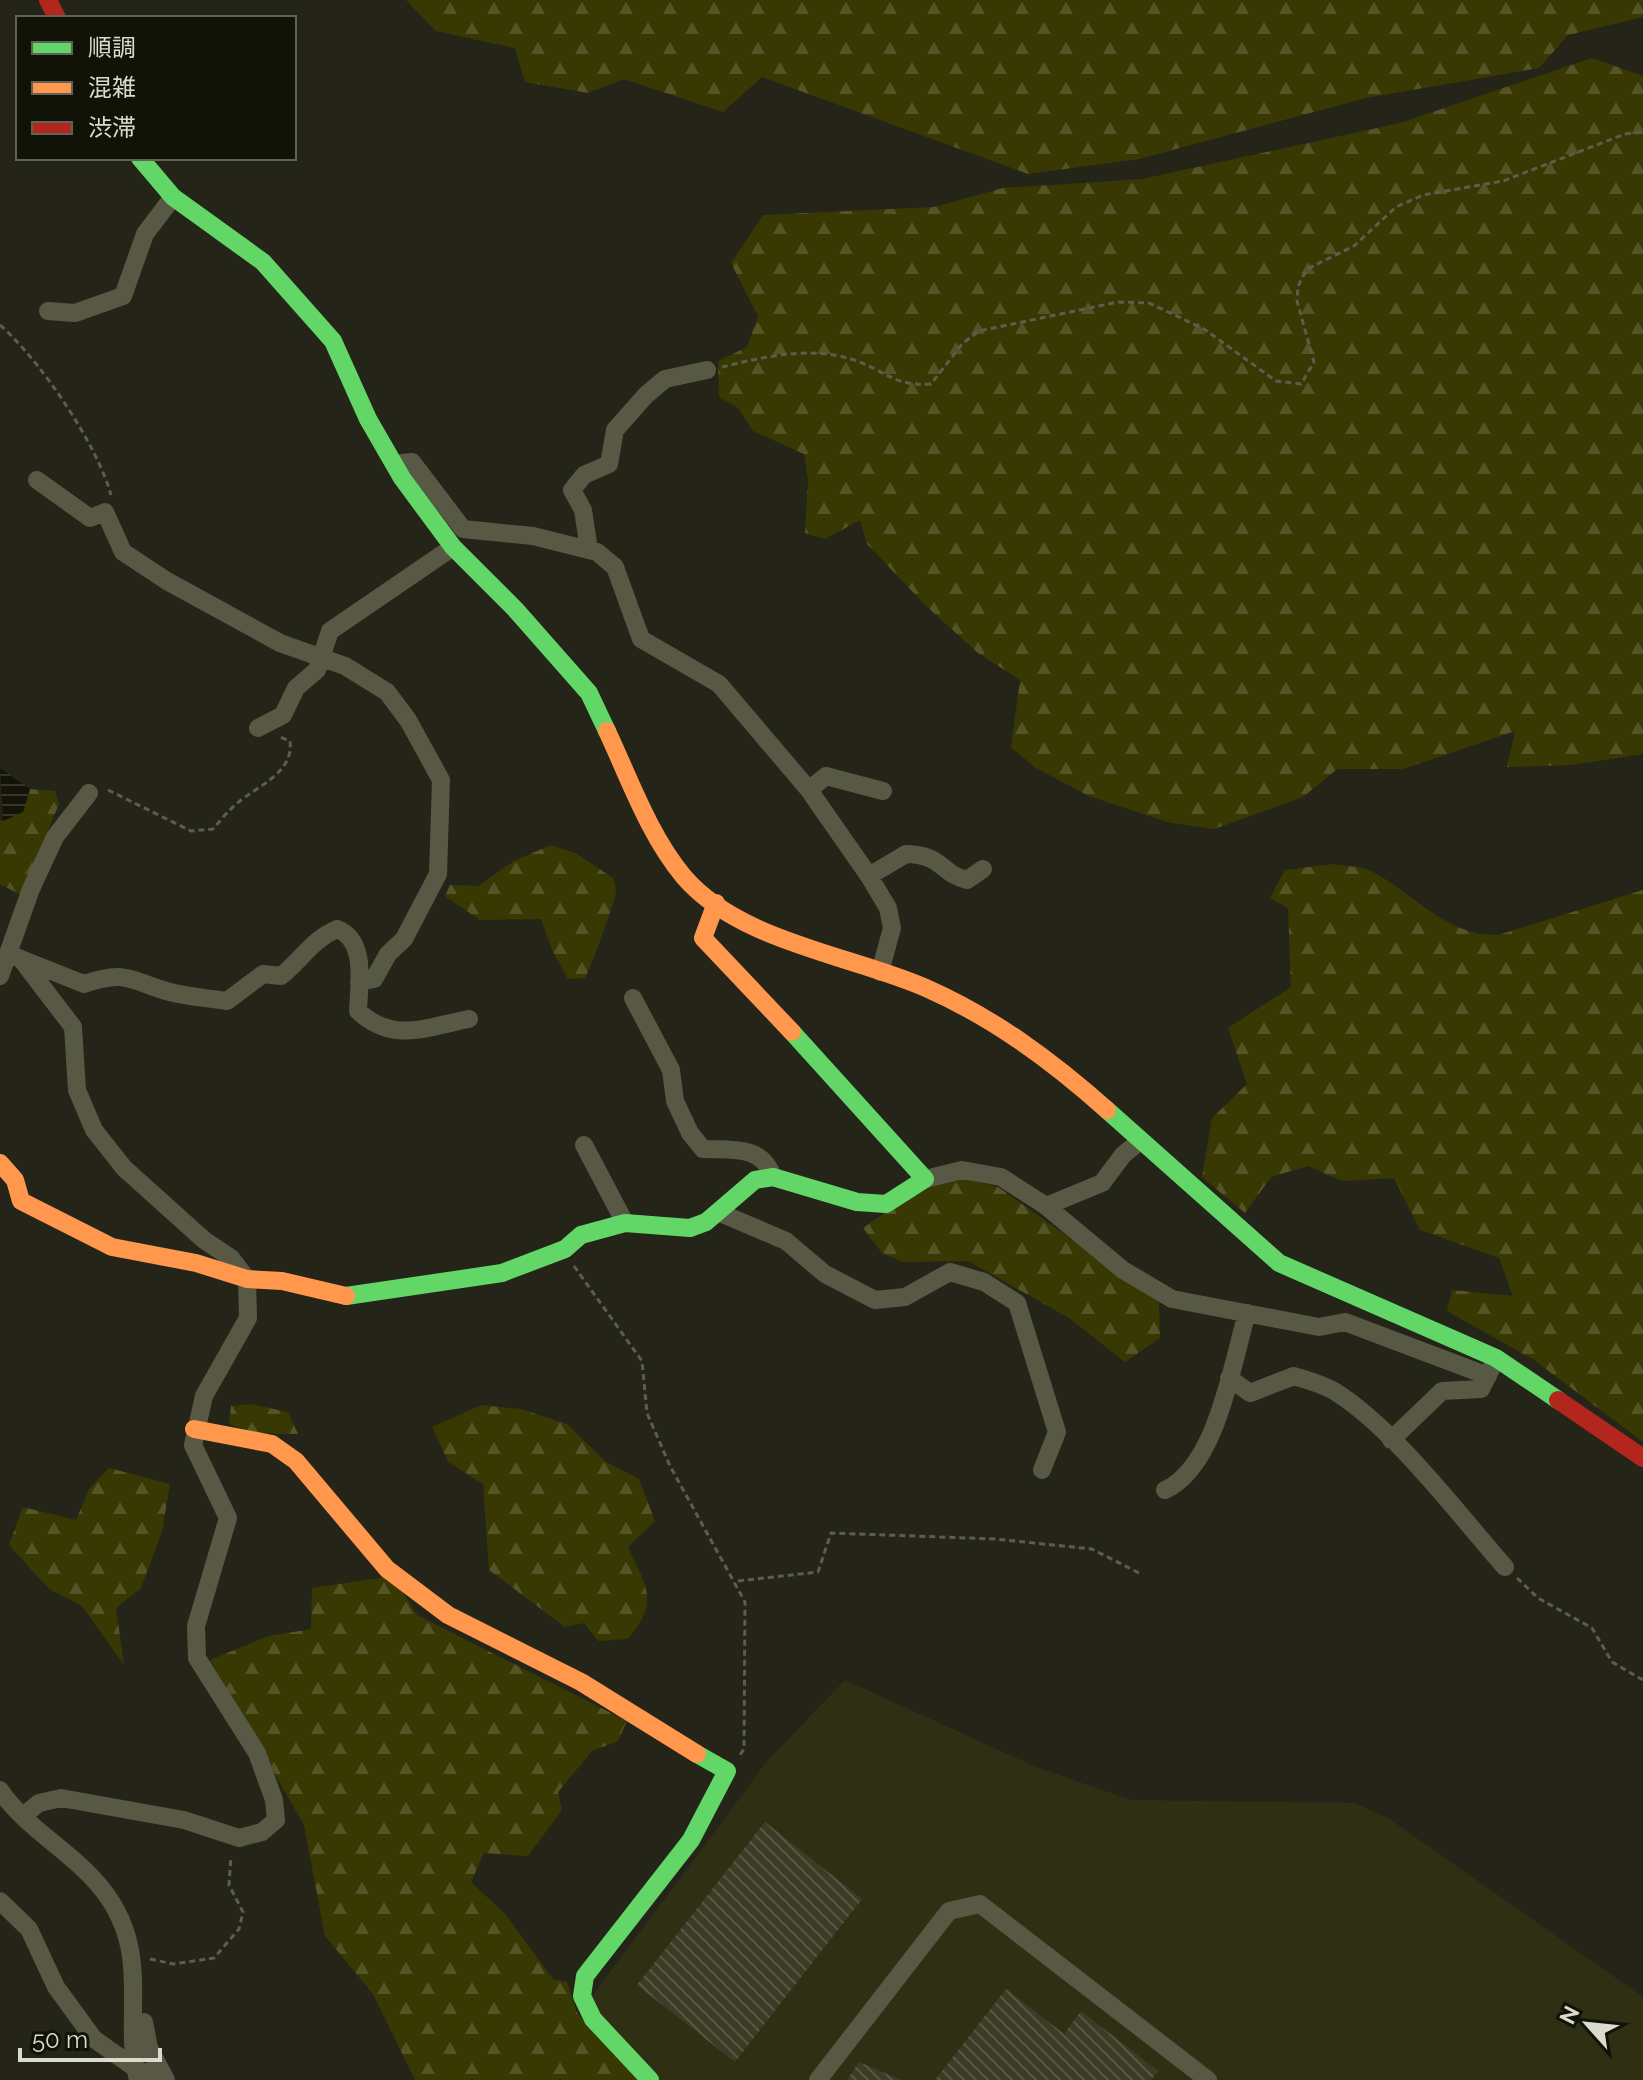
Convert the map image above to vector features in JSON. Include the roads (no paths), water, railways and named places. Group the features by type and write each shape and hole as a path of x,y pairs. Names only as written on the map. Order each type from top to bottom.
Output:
{"street":[{"path":"142,160 173,197 263,262 333,341 368,419 394,464 453,547 515,609 589,693 657,838 685,878 716,903 779,939 924,987 1004,1027 1141,1140 1279,1263 1492,1367 1643,1458"},
{"path":"48,311 75,313 123,296 145,234 173,197"},
{"path":"589,550 583,510 572,490 584,475 609,464 615,430 646,395 665,379 707,370"},
{"path":"394,464 412,462 463,529 533,536 597,552 615,567 641,639 719,684 809,790 869,876 888,908 892,928 880,972"},
{"path":"37,480 90,518 105,512 123,552 167,581 280,643 321,655 387,692 408,720 441,780 438,874 404,939 388,954 374,979 359,982"},
{"path":"258,728 283,715 296,688 317,670 330,631 453,547"},
{"path":"809,790 826,776 883,791"},
{"path":"0,976 15,956 31,889 55,837 89,793"},
{"path":"869,876 906,854 939,861 953,877 967,880 983,869"},
{"path":"716,903 703,938 912,1161 925,1179"},
{"path":"15,956 84,984 112,974 145,981 169,992 227,1001 263,974 281,976 301,960 317,938 337,929 349,934 356,946 358,1011 372,1025 402,1033 469,1019"},
{"path":"15,956 73,1027 77,1090 94,1130 124,1168 204,1240 231,1258 247,1279 248,1318 204,1396 194,1429 193,1445 228,1518 196,1626 197,1658 257,1753 274,1800 276,1820 262,1832 239,1838 184,1820 61,1798 39,1803 24,1815"},
{"path":"633,998 671,1070 675,1101 690,1133 703,1149 751,1151 768,1163 773,1177"},
{"path":"1046,1206 1102,1183 1123,1155 1141,1140"},
{"path":"584,1145 625,1223"},
{"path":"0,1163 15,1180 21,1201 112,1247 196,1263 247,1279 282,1281 350,1297 502,1273 565,1249 581,1235 625,1223 690,1228 706,1222 755,1180 773,1177 857,1202 886,1204 925,1179 962,1170 1001,1177 1046,1206 1123,1270 1172,1299 1319,1327 1345,1322 1492,1367"},
{"path":"718,1212 786,1241 825,1274 875,1300 905,1297 950,1272 984,1282 1017,1303 1057,1432 1042,1470"},
{"path":"1165,1490 1180,1483 1200,1455 1223,1403 1247,1313"},
{"path":"1391,1440 1442,1391 1481,1389 1492,1367"},
{"path":"1229,1378 1250,1393 1294,1376 1332,1390 1364,1413 1391,1440 1505,1567"},
{"path":"194,1429 272,1444 296,1461 387,1569 448,1615 581,1682 637,1719 727,1771 691,1840 585,1976 582,1996 593,2019 650,2080"},
{"path":"0,1790 11,1807 24,1815 104,1891 121,1925 133,1963 137,2074"},
{"path":"0,1901 29,1929 56,1987 94,2039 137,2074 160,2080"},
{"path":"818,2080 949,1911 980,1904 1208,2080"},
{"path":"135,2004 141,2005 149,2048 166,2080"}]}
